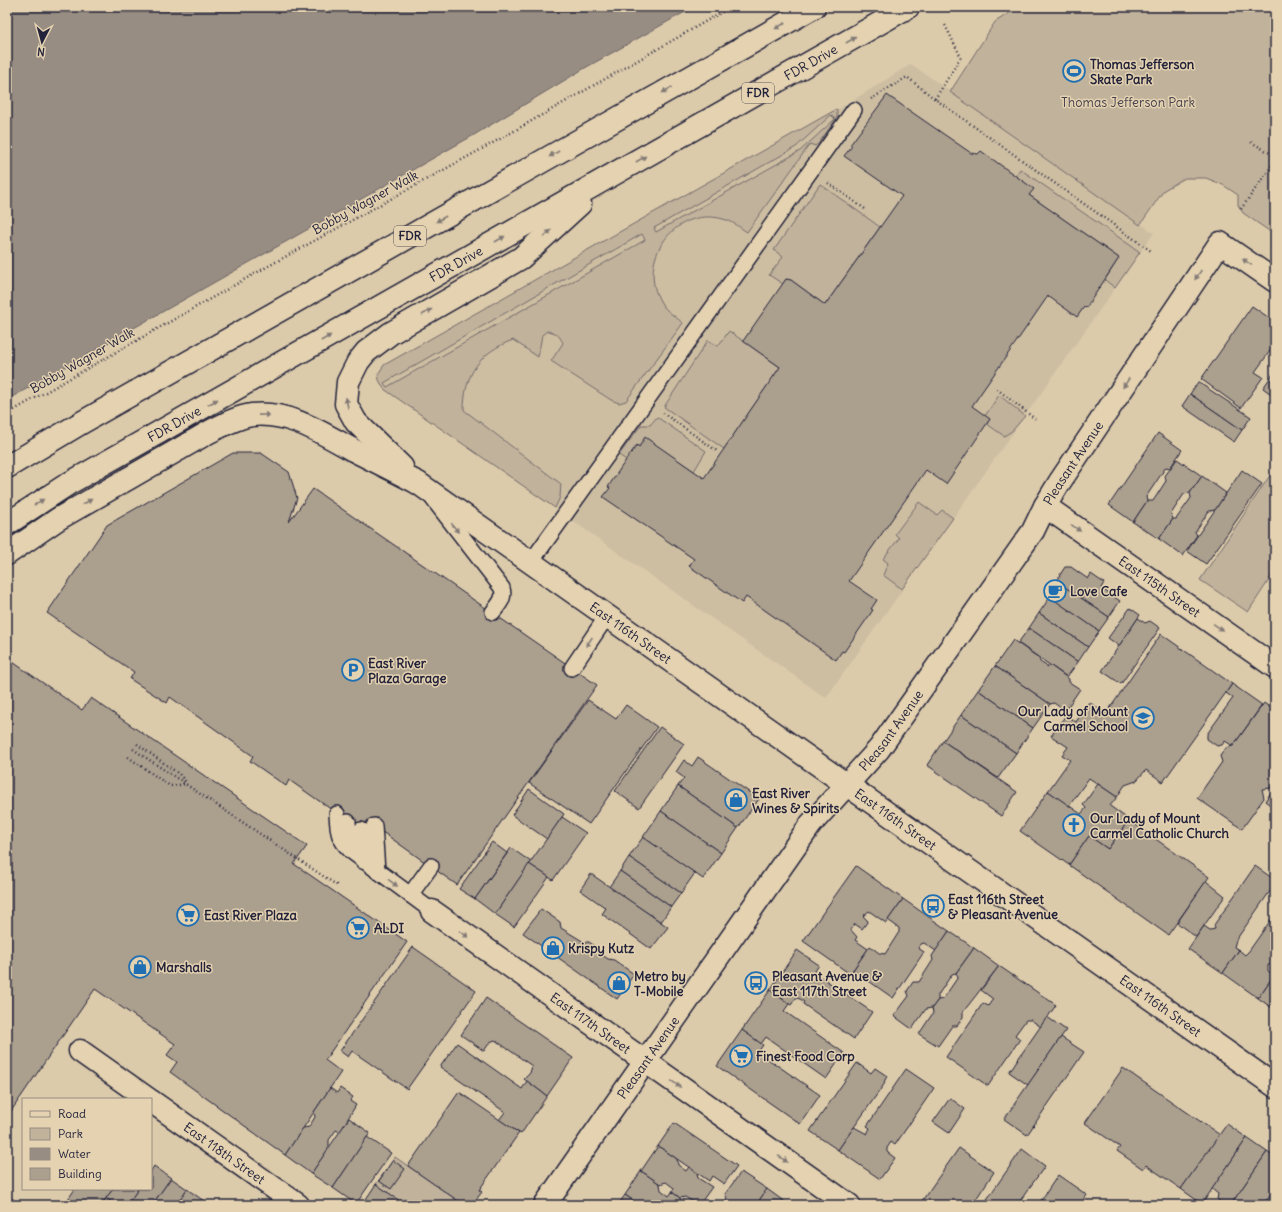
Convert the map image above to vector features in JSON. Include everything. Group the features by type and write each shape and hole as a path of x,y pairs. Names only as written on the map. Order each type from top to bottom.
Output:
{"main road":[{"name":"FDR","path":"7,467 80,423 814,7"},
{"name":"FDR Drive","path":"7,524 68,484 908,7"},
{"path":"420,485 368,435 350,414 346,404 346,394 352,372 366,352 392,333 521,258 607,179"},
{"name":"Pleasant Avenue","path":"545,1205 644,1061 811,824 879,749 1033,531 1045,506 1220,243 1275,281"},
{"path":"7,554 58,519 209,432 232,421 250,415 270,414 291,419 312,428 420,485"},
{"name":"East 116th Street","path":"420,485 1275,1086"},
{"name":"East 115th Street","path":"1045,506 1275,667"},
{"name":"East 117th Street","path":"432,911 849,1205"},
{"path":"80,1051 147,1098"},
{"name":"East 118th Street","path":"152,1102 298,1205"}],"lane":[{"path":"531,562 854,110"},
{"path":"420,485 502,588 504,594 493,612"},
{"path":"572,668 607,616"},
{"name":"East 117th Street","path":"342,818 338,829 341,842 350,851 432,911"},
{"path":"363,860 368,828 377,871"},
{"path":"410,895 431,866"}],"path":[{"name":"Bobby Wagner Walk","path":"7,414 263,269 500,139 731,7"},
{"path":"935,99 961,57 945,25"},
{"path":"854,110 908,77 935,99 1151,251"},
{"path":"1252,142 1275,156"},
{"path":"1241,209 1275,161"},
{"path":"810,170 865,209"},
{"path":"997,390 1035,419"},
{"path":"646,402 717,451"},
{"path":"137,744 179,774 188,784"},
{"path":"133,749 175,778 188,784 338,886"},
{"path":"128,757 170,786 188,784"}],"shaded area":[{"path":"911,64 1154,233 826,698 384,389 379,380 378,374 384,365 831,114"}],"green space":[{"name":"Thomas Jefferson Park","path":"1019,7 1275,7 1275,235 1243,213 1238,205 1238,195 1223,185 1206,178 1185,178 1164,190 1140,225 950,92 995,22"},
{"path":"837,109 837,117 819,143 815,146 810,144 747,232 726,220 705,217 688,221 674,230 663,242 656,257 653,274 656,291 664,307 683,323 626,401 619,403 611,400 551,361 563,343 557,334 550,331 547,331 542,335 538,357 513,340 491,351 476,366 467,386 464,410 561,484 560,497 555,508 384,389 379,380 378,374 384,365","holes":["831,115 835,119 800,151 656,232 654,228 796,147","642,234 645,240 387,387 384,383"]},
{"path":"1020,169 1140,252 1115,288 1105,280 1119,258 1029,195 1015,176"},
{"path":"820,184 880,227 825,305 791,280 786,279 783,284 769,275 783,257 774,250"},
{"path":"729,331 780,367 724,449 664,407 708,340 718,346"},
{"path":"999,395 1025,416 1012,431 1004,436 987,424 990,419 985,416"},
{"path":"657,417 706,451 694,471 645,438 639,447 637,445 626,460 619,455 641,425 650,425"},
{"path":"1275,468 1275,571 1248,612 1200,580"},
{"path":"919,502 937,515 942,510 953,518 902,589 883,575 888,563 883,559 899,538 895,534"},
{"path":"395,1157 464,1205 414,1205 406,1200 400,1201 376,1184"}],"water":[{"path":"7,7 694,7 585,68 474,135 7,400"}],"building":[{"path":"887,95 971,153 978,154 981,151 1034,189 1029,195 1119,258 1086,308 1084,307 1077,317 1048,296 972,406 990,419 946,484 926,470 849,581 877,600 871,609 873,610 844,652 842,651 836,660 746,597 742,603 689,566 694,559 603,497 626,460 637,445 639,447 645,437 704,478 780,367 743,341 786,279 791,280 825,305 902,196 844,156 852,146 850,145"},
{"path":"1252,306 1275,322 1275,344 1255,372 1263,377 1241,408 1201,379"},
{"path":"1275,371 1275,397 1263,388"},
{"path":"1198,382 1251,417 1242,430 1190,394"},
{"path":"1190,394 1242,430 1234,442 1182,406"},
{"path":"1158,433 1182,450 1170,468 1166,467 1146,497 1147,501 1133,522 1109,505"},
{"name":"East River Plaza Garage","path":"233,453 261,453 289,472 297,498 289,522 313,489 597,685 457,885 374,826 368,835 289,780 286,786 250,761 253,756 170,697 167,703 130,679 134,672 47,613 107,525"},
{"path":"1177,459 1202,476 1190,493 1184,494 1171,514 1173,519 1159,539 1133,522 1147,501 1153,501 1166,481 1165,476"},
{"path":"1242,470 1262,484 1206,564 1187,551"},
{"path":"1202,476 1226,493 1215,510 1209,511 1195,532 1197,535 1183,556 1159,539 1173,519 1176,519 1191,498 1190,493"},
{"path":"1065,567 1071,567 1088,579 1091,574 1104,583 1101,588 1120,601 1109,617 1056,581"},
{"path":"1056,581 1109,617 1099,631 1046,595"},
{"path":"1050,597 1099,631 1088,647 1039,613"},
{"path":"1130,608 1140,615 1119,646 1108,638"},
{"path":"1039,613 1088,647 1078,662 1029,628"},
{"path":"1138,618 1145,623 1150,621 1160,628 1121,684 1102,671"},
{"path":"1029,628 1078,662 1067,677 1018,643"},
{"name":"Our Lady of Mount Carmel School","path":"1161,634 1232,684 1163,782 1146,770 1136,781 1125,785 1117,797 1089,778 1069,806 1048,791 1070,760 1062,755 1068,747 1051,736 1066,715 1076,722 1089,702 1106,714"},
{"path":"1013,640 1039,658 1040,662 1048,667 1051,666 1069,679 1069,682 1080,689 1065,711 1054,703 1050,704 995,666"},
{"name":"East River Plaza","path":"7,658 82,710 91,698 307,846 294,864 407,942 325,1060 341,1072 285,1155 170,1072 177,1062 167,1055 175,1044 95,989 7,1117"},
{"path":"995,666 1050,704 1033,728 978,690"},
{"path":"1232,684 1262,705 1233,746 1225,741 1222,745 1217,746 1207,739 1207,734 1233,698 1226,693"},
{"path":"978,690 1033,728 1016,753 961,715"},
{"path":"588,700 616,719 626,705 657,727 589,824 529,783"},
{"path":"1264,703 1275,711 1275,782 1271,788 1262,789 1264,798 1242,829 1197,798 1222,762 1220,756 1226,748 1233,746"},
{"path":"961,715 1016,753 998,778 943,741"},
{"path":"660,727 684,744 639,808 615,791"},
{"path":"943,741 1017,792 1001,816 927,765"},
{"path":"698,757 759,799 738,828 678,786 684,778 676,772 684,760 692,766"},
{"name":"Our Lady of Mount Carmel Catholic Church","path":"1098,784 1117,797 1110,806 1129,820 1108,849 1089,836 1069,865 1020,831 1048,791 1081,814 1086,808 1083,805"},
{"path":"678,786 738,828 721,853 661,811"},
{"path":"1275,787 1275,809 1265,801"},
{"path":"529,789 564,814 547,839 512,815"},
{"path":"661,811 721,853 703,879 643,837"},
{"path":"562,817 586,833 553,880 529,864"},
{"path":"1129,820 1209,877 1168,935 1069,865 1089,836 1108,849"},
{"path":"643,837 695,873 681,893 629,857"},
{"path":"492,842 507,853 475,899 459,889"},
{"path":"511,848 531,862 495,914 475,899"},
{"path":"629,857 681,893 671,907 620,871"},
{"path":"529,864 549,877 514,927 495,914"},
{"path":"856,866 903,899 886,923 869,911 863,916 868,921 862,929 855,924 851,930 857,937 855,940 868,949 850,974 803,941"},
{"path":"1255,866 1275,880 1275,884 1236,940 1234,947 1239,950 1223,973 1188,949 1204,926 1210,930 1215,929 1214,925"},
{"path":"620,871 671,907 661,922 609,887"},
{"path":"591,874 668,927 651,949 602,914 606,908 580,890"},
{"path":"1206,881 1225,896 1196,937 1177,923"},
{"path":"903,899 949,931 936,951 924,943 921,944 918,948 924,952 893,998 853,970 870,946 879,953 885,954 899,932 899,928 888,920"},
{"path":"541,909 560,922 561,928 584,942 589,942 599,949 598,952 608,959 614,960 634,974 617,999 523,933"},
{"path":"1275,914 1275,959 1270,965 1268,965 1268,971 1274,975 1258,998 1223,973 1239,950 1245,955 1249,951"},
{"path":"949,931 974,948 956,973 952,974 938,995 938,1000 932,1008 926,1009 912,1029 894,1016 909,996 907,991 913,982 919,982 933,960 932,956"},
{"path":"413,947 476,991 407,1089 352,1051 348,1057 340,1051"},
{"path":"974,948 999,966 963,1012 963,1017 957,1026 952,1026 938,1046 919,1034 933,1013 932,1008 938,1000 943,999 958,977 956,973"},
{"path":"797,950 819,965 813,974 815,977 819,980 821,977 872,1012 854,1039 803,1004 804,1002 800,999 796,998 791,1005 770,990"},
{"path":"999,966 1056,1005 1041,1027 1031,1020 1026,1020 1015,1035 1020,1039 988,1086 946,1057 983,1003 988,1006 993,999 981,990"},
{"path":"1275,975 1275,1010 1258,998"},
{"path":"770,990 789,1004 784,1011 844,1053 826,1079 766,1037 761,1044 742,1030"},
{"path":"486,998 573,1058 547,1096 524,1079 530,1073 532,1066 495,1040 490,1042 484,1051 461,1035"},
{"path":"1047,1017 1066,1030 1028,1085 1009,1072"},
{"path":"742,1030 763,1045 758,1052 820,1095 800,1124 717,1066"},
{"path":"1061,1037 1084,1052 1027,1135 1004,1119"},
{"path":"457,1043 522,1089 527,1081 547,1096 521,1134 499,1120 505,1112 440,1067"},
{"path":"857,1063 871,1073 875,1068 887,1076 884,1082 885,1083 838,1150 810,1131"},
{"path":"1123,1068 1220,1135 1181,1189 1146,1165 1143,1169 1117,1151 1120,1147 1085,1123"},
{"path":"906,1069 934,1088 895,1145 891,1142 887,1148 887,1152 895,1158 880,1179 838,1150 854,1127 867,1134 870,1128 867,1126"},
{"path":"330,1088 337,1093 340,1088 353,1097 350,1101 356,1105 340,1132 336,1130 329,1140 329,1148 311,1174 285,1155 303,1128 309,1127 315,1117 314,1112"},
{"path":"459,1092 519,1133 479,1190 482,1192 472,1205 464,1205 408,1166"},
{"path":"950,1098 965,1109 949,1133 933,1122"},
{"path":"349,1118 370,1133 333,1188 311,1174"},
{"path":"674,1123 737,1166 724,1184 712,1176 709,1181 658,1146"},
{"path":"1227,1124 1247,1138 1202,1204 1181,1189"},
{"path":"367,1137 391,1153 356,1204 333,1188"},
{"path":"1247,1138 1267,1152 1232,1203 1224,1205 1217,1199 1218,1194 1212,1189"},
{"path":"658,1146 677,1159 678,1165 686,1171 689,1167 697,1173 698,1178 712,1187 699,1205 685,1197 680,1198 672,1192 674,1188 666,1182 660,1184 641,1171"},
{"path":"959,1148 994,1172 972,1205 919,1205"},
{"path":"1022,1149 1045,1166 1017,1205 983,1205"},
{"path":"1267,1152 1275,1157 1275,1188 1263,1205 1234,1205 1232,1203"},
{"path":"393,1160 405,1169 391,1189 379,1181"},
{"path":"154,1166 171,1178 152,1205 127,1205 137,1190 152,1190 152,1169"},
{"path":"641,1171 660,1184 661,1190 669,1196 672,1192 680,1198 681,1202 685,1205 640,1205 625,1195"},
{"path":"741,1172 767,1189 756,1205 722,1205 727,1198 725,1194"},
{"path":"1058,1175 1087,1195 1080,1205 1038,1205"},
{"path":"171,1178 187,1189 176,1205 152,1205"},
{"path":"376,1184 400,1201 406,1200 414,1205 362,1205"},
{"path":"1275,1188 1275,1205 1263,1205"},
{"path":"187,1189 204,1201 201,1205 176,1205"},
{"path":"767,1189 789,1205 756,1205"},
{"path":"74,1190 112,1190 101,1205 64,1205"},
{"path":"112,1190 137,1190 127,1205 116,1205 106,1198"},
{"path":"7,1195 21,1205 7,1205"},
{"path":"625,1195 640,1205 618,1205"}],"place":[{"name":"Thomas Jefferson Skate Park","path":"1074,71"},
{"name":"Love Cafe","path":"1055,591"},
{"name":"East River Plaza Garage","path":"353,670"},
{"name":"Our Lady of Mount Carmel School","path":"1143,718"},
{"name":"East River Wines & Spirits","path":"736,800"},
{"name":"Our Lady of Mount Carmel Catholic Church","path":"1074,825"},
{"name":"East 116th Street & Pleasant Avenue","path":"933,906"},
{"name":"East River Plaza","path":"188,915"},
{"name":"ALDI","path":"358,928"},
{"name":"Krispy Kutz","path":"553,948"},
{"name":"Marshalls","path":"140,967"},
{"name":"Metro by T-Mobile","path":"619,983"},
{"name":"Pleasant Avenue & East 117th Street","path":"756,983"},
{"name":"Finest Food Corp","path":"741,1056"}]}
